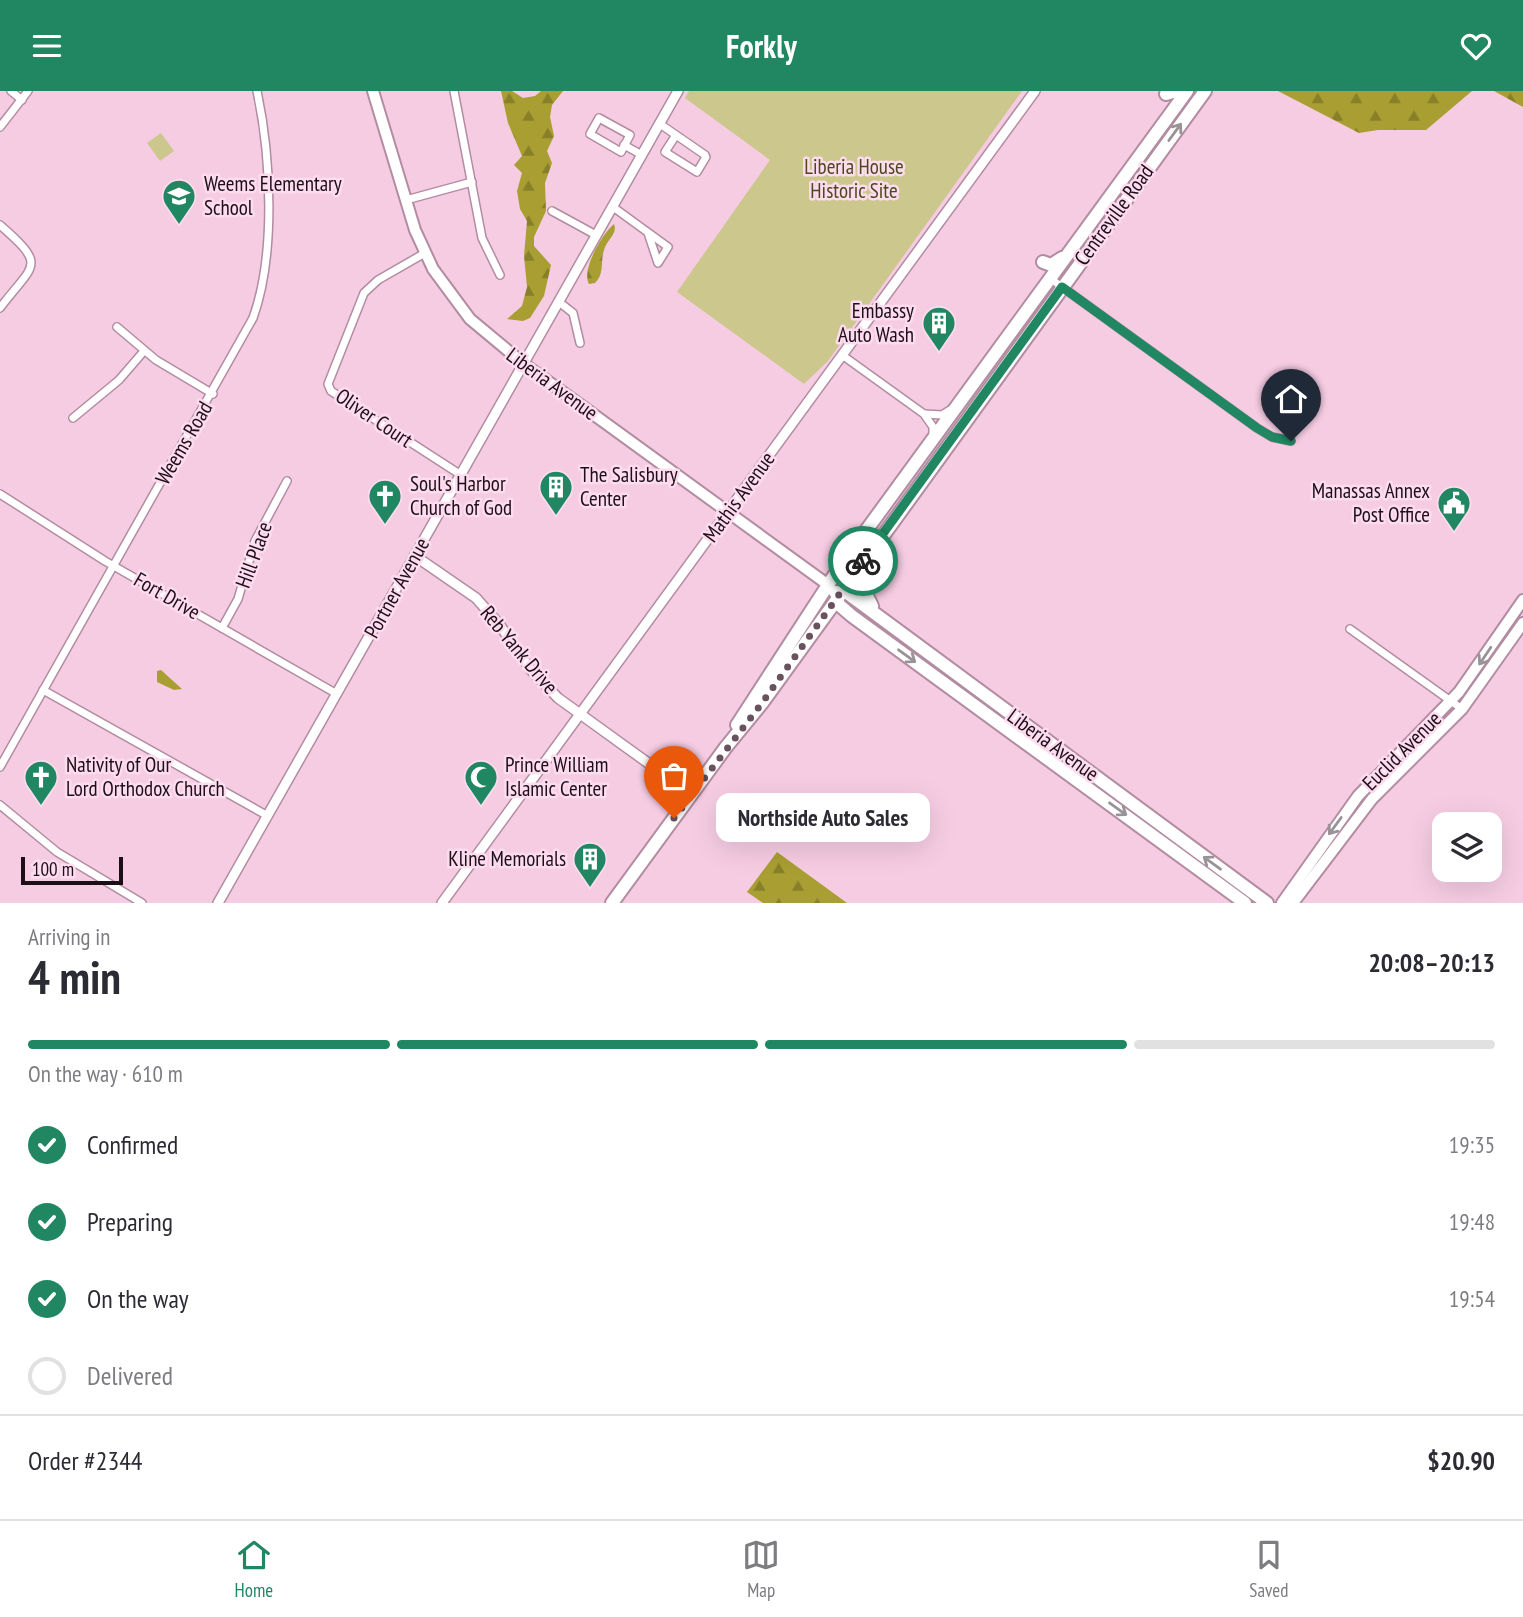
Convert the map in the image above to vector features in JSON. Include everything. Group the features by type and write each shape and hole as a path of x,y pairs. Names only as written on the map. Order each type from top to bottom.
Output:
{"highway":[{"name":"Centreville Road","path":"726,747 752,697 827,584 1071,251 1171,95 1187,91"},
{"name":"Centreville Road","path":"612,903 726,747 762,703 838,594 1205,91"},
{"path":"1043,262 1052,265 1071,251"},
{"path":"866,557 861,575 863,594 881,617"},
{"name":"Liberia Avenue","path":"827,584 838,594 838,604 852,616 1245,903"},
{"name":"Liberia Avenue","path":"838,594 847,593 881,617 1267,903"},
{"path":"815,627 834,615 852,616"}],"main road":[{"name":"Liberia Avenue","path":"373,91 405,199 425,253 446,290 470,319 524,364 827,584"},
{"name":"Euclid Avenue","path":"1282,903 1358,796 1451,702 1523,600"},
{"name":"Euclid Avenue","path":"1293,903 1372,799 1462,709 1523,623"}],"street":[{"path":"11,91 22,100"},
{"path":"0,127 28,91"},
{"name":"Weems Road","path":"0,767 213,394 253,318 262,282 270,171 257,91"},
{"path":"454,91 484,244 500,275"},
{"name":"Portner Avenue","path":"218,903 678,91"},
{"name":"Mathis Avenue","path":"442,903 1035,91"},
{"path":"1171,95 1191,111"},
{"path":"599,118 630,135 624,145 621,152 590,134 599,118"},
{"path":"660,124 676,135 706,157 697,172 665,152 676,135"},
{"path":"624,145 642,155"},
{"path":"405,199 472,182"},
{"path":"612,207 648,233"},
{"path":"552,211 596,235"},
{"path":"0,225 28,251 32,261 29,273 0,308"},
{"name":"Oliver Court","path":"425,253 378,280 364,293 328,384 331,391 461,475"},
{"path":"1051,279 1257,428 1272,437 1291,441"},
{"path":"559,302 573,313 580,343"},
{"path":"117,327 144,351 213,394"},
{"path":"73,418 119,380 144,351"},
{"path":"842,355 924,414 933,427 933,440"},
{"path":"924,414 942,415 962,400"},
{"name":"Hill Place","path":"222,628 238,599 256,541 287,481"},
{"name":"Fort Drive","path":"0,494 114,566 337,694"},
{"name":"Reb Yank Drive","path":"415,556 476,598 544,685 580,715 691,794"},
{"path":"1350,629 1462,709"},
{"path":"43,690 268,816"},
{"path":"0,805 73,863 142,903"}],"green space":[{"path":"501,91 512,91 523,98 535,96 541,91 563,91 552,105 550,117 554,136 547,151 552,163 545,183 546,211 534,237 534,246 551,265 544,296 530,318 523,321 507,319 522,306 527,287 524,256 527,221 520,209 517,191 522,173 514,165 522,156 508,123"},
{"name":"Liberia House Historic Site","path":"689,91 1022,91 828,361 804,384 677,292 770,160 685,98"},
{"path":"1278,91 1472,91 1426,130 1378,130 1359,133"},
{"path":"1494,91 1523,91 1523,107"},
{"path":"161,133 174,151 160,161 147,143"},
{"path":"614,224 615,231 605,246 600,275 595,283 589,284 587,278 590,261"},
{"path":"161,670 182,689 174,690 157,682 157,671"},
{"path":"777,852 847,903 763,903 747,892"}],"way so far":[{"path":"674,818 762,703 863,561"}],"place":[{"name":"Weems Elementary School","path":"179,226"},
{"name":"Embassy Auto Wash","path":"939,353"},
{"name":"The Salisbury Center","path":"556,517"},
{"name":"Soul's Harbor Church of God","path":"385,526"},
{"name":"Manassas Annex Post Office","path":"1454,533"},
{"name":"Nativity of Our Lord Orthodox Church","path":"41,807"},
{"name":"Prince William Islamic Center","path":"481,807"},
{"name":"Northside Auto Sales","path":"674,818"},
{"name":"Kline Memorials","path":"590,889"}],"route":[{"path":"863,561 1062,287 1257,428 1272,437 1291,441"}]}
